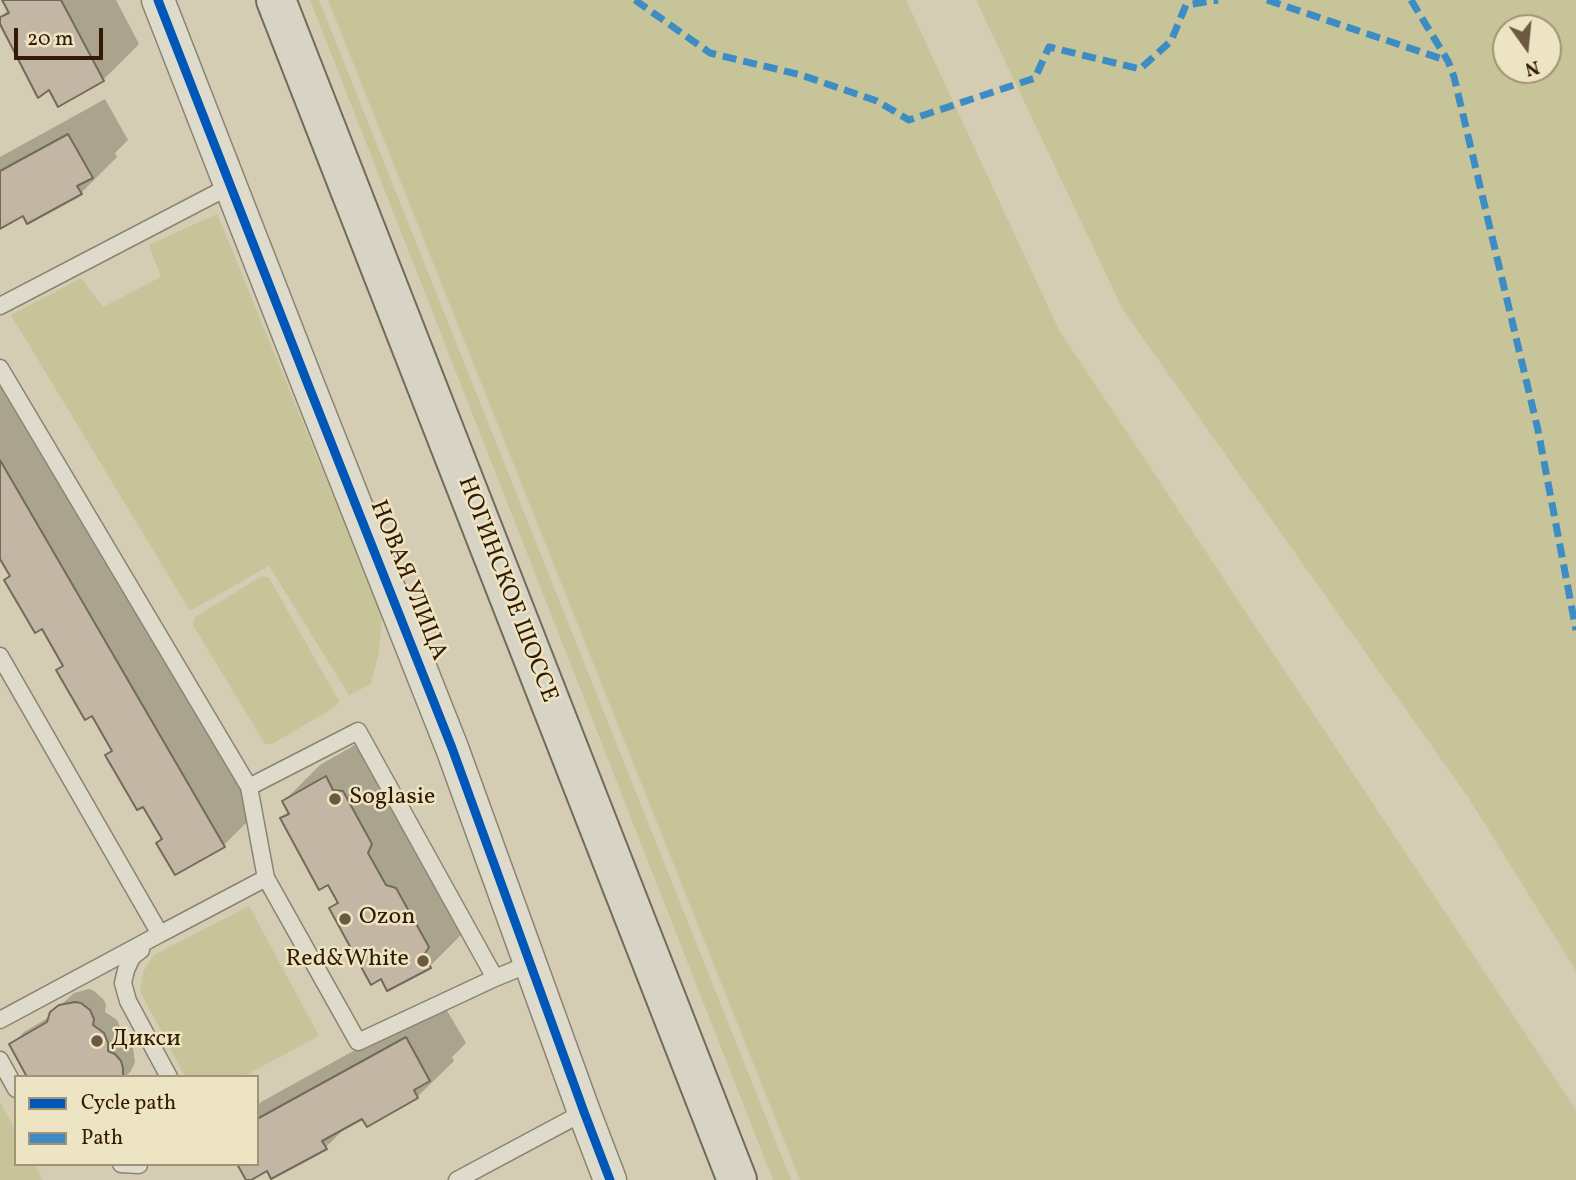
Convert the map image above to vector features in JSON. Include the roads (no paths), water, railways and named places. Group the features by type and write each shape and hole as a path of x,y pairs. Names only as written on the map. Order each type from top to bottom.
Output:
{"highway":[{"name":"НОГИНСКОЕ ШОССЕ","path":"276,0 737,1180"}],"street":[{"name":"НОВАЯ УЛИЦА","path":"158,0 452,748 610,1180"}],"lane":[{"path":"0,306 230,186"},
{"path":"0,368 249,788 267,878 358,1042 530,964"},
{"path":"0,656 160,934"},
{"path":"249,788 358,731 495,978"},
{"path":"0,1020 267,878"},
{"path":"160,934 132,957 123,983 128,1001 168,1075"},
{"path":"0,1060 14,1086"},
{"path":"457,1180 584,1112"}],"place":[{"name":"Soglasie","path":"335,799"},
{"name":"Ozon","path":"345,919"},
{"name":"Red&White","path":"423,961"},
{"name":"Дикси","path":"97,1041"}]}
